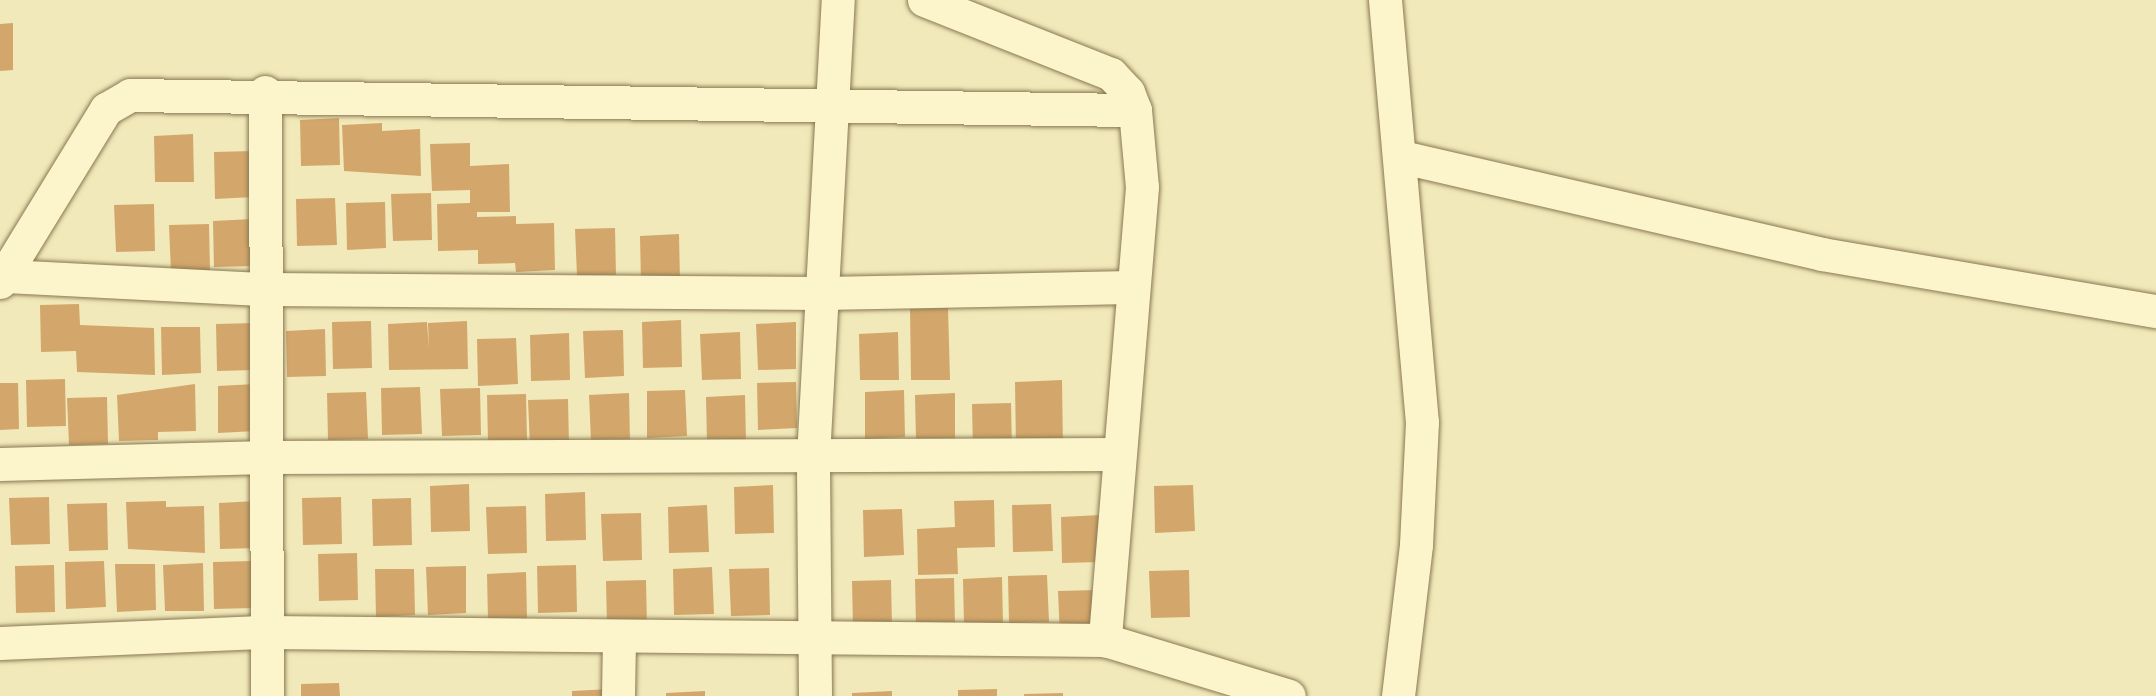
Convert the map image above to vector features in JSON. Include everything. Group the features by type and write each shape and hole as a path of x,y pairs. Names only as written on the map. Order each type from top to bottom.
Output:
{"street":[{"path":"815,696 813,457 829,105 838,0"},
{"path":"924,0 1111,74 1128,92 1135,110 1142,187 1130,287 1116,454 1105,640"},
{"path":"1385,0 1402,157 1422,468 1398,696"},
{"path":"265,92 267,696"},
{"path":"1130,287 822,293 266,289 3,279 106,109 130,94 265,92 1135,110"},
{"path":"1402,157 1822,254 2156,311"},
{"path":"0,464 267,457 813,457 1116,454"},
{"path":"0,643 267,632 619,639 815,635 1105,640 1289,696"},
{"path":"618,696 619,639"}],"building":[{"path":"13,23 13,70 0,71 0,24"},
{"path":"339,118 340,165 301,166 300,120"},
{"path":"382,123 382,131 420,129 421,176 344,171 342,125"},
{"path":"193,134 194,182 155,182 154,136"},
{"path":"470,143 470,166 509,164 510,212 477,212 477,217 516,216 516,224 554,223 555,270 516,272 515,263 478,264 478,250 438,251 437,204 470,203 470,190 432,191 430,144"},
{"path":"253,151 254,197 215,199 214,152"},
{"path":"431,193 432,240 393,241 391,194"},
{"path":"335,198 337,245 297,246 296,199"},
{"path":"385,202 386,248 347,250 346,203"},
{"path":"154,204 155,251 116,252 114,205"},
{"path":"252,219 254,266 214,267 213,221"},
{"path":"209,224 210,271 171,272 169,225"},
{"path":"615,228 616,275 577,276 575,229"},
{"path":"679,234 680,281 641,282 640,236"},
{"path":"79,304 80,325 154,328 155,375 77,372 76,351 41,352 40,305"},
{"path":"948,308 950,380 911,380 910,309"},
{"path":"681,320 682,367 643,368 642,322"},
{"path":"371,321 372,368 333,369 332,322"},
{"path":"467,321 468,369 389,370 388,324 427,322 429,349 428,323"},
{"path":"796,322 796,369 758,370 756,324"},
{"path":"255,323 256,370 217,371 216,324"},
{"path":"161,327 200,327 201,373 162,375"},
{"path":"325,329 326,376 287,377 286,331"},
{"path":"623,330 624,376 585,378 583,331"},
{"path":"740,332 741,379 702,380 700,334"},
{"path":"898,332 899,380 860,380 859,334"},
{"path":"569,333 570,380 531,381 530,335"},
{"path":"516,338 518,384 478,386 477,339"},
{"path":"65,379 66,426 27,427 26,380"},
{"path":"1062,380 1063,448 1016,449 1015,382"},
{"path":"796,382 797,428 758,430 757,383"},
{"path":"0,383 18,383 19,429 0,430"},
{"path":"195,384 196,431 158,432 158,440 119,441 117,395"},
{"path":"257,384 258,431 218,433 218,386"},
{"path":"420,387 422,434 382,435 381,388"},
{"path":"480,388 481,435 442,436 440,389"},
{"path":"685,390 687,436 647,438 647,391"},
{"path":"904,390 905,437 865,439 865,392"},
{"path":"366,392 368,439 328,440 327,393"},
{"path":"629,393 630,441 591,441 589,395"},
{"path":"955,393 955,440 916,441 915,395"},
{"path":"526,394 527,440 488,442 487,395"},
{"path":"745,395 746,443 707,443 706,397"},
{"path":"107,397 108,444 69,445 67,398"},
{"path":"568,399 569,446 530,447 528,400"},
{"path":"1011,403 1012,449 973,451 972,404"},
{"path":"469,484 470,531 431,532 430,486"},
{"path":"773,485 774,533 735,534 734,487"},
{"path":"1193,485 1195,531 1155,533 1154,486"},
{"path":"585,492 586,540 546,541 545,494"},
{"path":"49,497 50,544 11,545 9,498"},
{"path":"341,497 342,544 303,545 302,498"},
{"path":"411,498 412,545 373,546 372,499"},
{"path":"994,500 995,547 957,548 958,574 918,575 917,529 955,527 954,501"},
{"path":"166,501 166,507 204,506 205,553 128,549 126,502"},
{"path":"258,501 259,548 220,549 219,503"},
{"path":"107,503 108,550 69,551 67,504"},
{"path":"1051,504 1053,551 1013,552 1012,505"},
{"path":"707,505 709,552 669,553 668,507"},
{"path":"526,506 527,553 488,554 486,507"},
{"path":"902,509 904,555 864,557 863,510"},
{"path":"641,513 642,560 603,561 601,514"},
{"path":"1100,515 1102,562 1062,563 1061,517"},
{"path":"357,553 358,600 319,601 318,554"},
{"path":"104,561 106,607 66,609 65,562"},
{"path":"252,561 254,608 214,609 213,562"},
{"path":"203,563 204,611 165,611 163,565"},
{"path":"115,564 155,564 156,610 117,612"},
{"path":"54,565 55,612 16,613 15,566"},
{"path":"576,565 577,612 538,613 537,566"},
{"path":"466,566 466,613 428,615 426,567"},
{"path":"712,567 714,614 674,615 673,569"},
{"path":"769,568 770,615 731,616 729,569"},
{"path":"375,569 414,569 415,615 376,617"},
{"path":"1189,570 1190,617 1151,618 1149,571"},
{"path":"526,572 527,619 488,620 487,574"},
{"path":"1047,575 1049,622 1009,623 1008,576"},
{"path":"1002,577 1003,624 964,625 963,579"},
{"path":"954,578 955,625 916,626 915,579"},
{"path":"646,580 647,627 607,628 606,581"},
{"path":"891,580 892,626 853,627 852,581"},
{"path":"1098,590 1099,637 1060,638 1058,591"},
{"path":"339,683 340,696 301,696 301,684"},
{"path":"611,689 612,696 572,696 572,691"},
{"path":"997,689 997,696 958,696 958,690"},
{"path":"705,691 705,696 666,696 666,693"},
{"path":"892,691 892,696 852,696 852,693"},
{"path":"1063,693 1063,696 1024,696 1024,694"}]}
